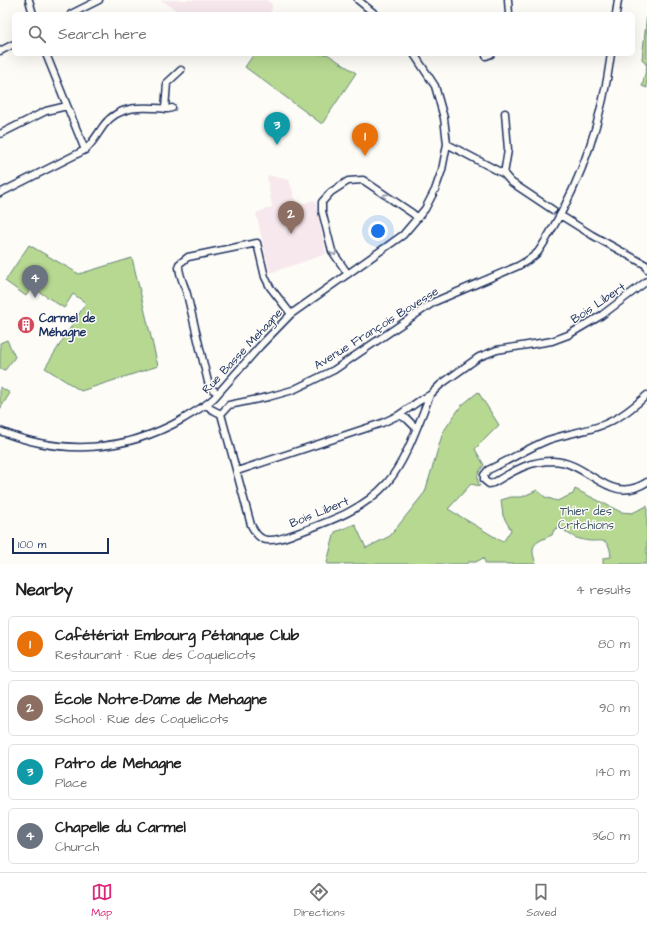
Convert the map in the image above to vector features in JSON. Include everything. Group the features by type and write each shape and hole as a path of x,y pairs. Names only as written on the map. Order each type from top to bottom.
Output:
{"street":[{"path":"29,0 32,12"},
{"path":"75,12 98,0"},
{"path":"358,0 373,12"},
{"path":"508,0 509,12"},
{"path":"616,12 618,0"},
{"path":"0,51 12,45"},
{"path":"47,56 85,150"},
{"name":"Rue Basse Mehagne","path":"0,431 18,438 41,444 91,448 132,441 164,429 207,405 291,314 404,235 418,218 435,190 442,170 447,144 444,118 435,86 415,56"},
{"name":"Avenue François Bovesse","path":"221,414 229,405 293,390 334,370 434,302 528,260 538,253 560,215 580,172 592,138 604,93 611,56"},
{"path":"165,109 167,83 181,70"},
{"path":"0,134 46,111 67,106"},
{"path":"0,193 85,150 105,124 118,112 143,107 165,109 172,108"},
{"path":"504,174 508,150 505,113"},
{"path":"447,144 504,174 511,182 553,210"},
{"path":"348,274 332,251 322,211 322,202 331,192 348,181 363,180 412,212 418,218"},
{"path":"560,215 647,266"},
{"path":"218,393 212,389 208,382 187,294 178,270 179,264 188,257 256,243 265,276 270,287 291,314"},
{"name":"Bois Libert","path":"237,471 382,423 399,415 430,395 445,381 479,357 497,350 552,340 568,335 602,315 647,281"},
{"name":"Bois Libert","path":"221,414 251,525 256,535 267,540 280,539 335,520 357,508 387,483 405,455 430,395"},
{"path":"647,395 615,420 596,427 548,440 488,470 484,475 484,480 489,484 493,483 528,464 555,461 567,464 613,488 625,490 638,488 647,482"},
{"path":"207,405 211,409 221,414"},
{"path":"399,415 407,419 416,428"}],"shaded area":[{"path":"161,0 266,0 272,4 270,12 179,12"},
{"path":"267,175 289,180 297,205 315,200 326,254 270,273 256,213 272,207"}],"green space":[{"path":"647,14 647,66 642,59"},
{"path":"253,56 330,56 356,73 322,124 245,67"},
{"path":"647,66 647,88 642,86"},
{"path":"29,245 79,274 132,258 158,366 81,391 45,368 86,303 73,294 64,308 32,287 26,296 5,281"},
{"path":"7,340 15,357 5,370 0,369 0,343"},
{"path":"0,387 10,393 0,409"},
{"name":"Thier des Critchions","path":"478,392 499,425 475,449 484,465 478,475 480,486 471,484 448,509 503,542 511,530 503,516 501,500 511,497 522,497 537,490 545,497 557,501 573,494 575,489 621,512 632,513 647,506 647,564 603,564 603,558 611,557 610,550 606,542 589,541 577,538 560,526 554,530 552,535 537,542 533,548 536,564 486,564 483,558 476,562 468,562 467,564 328,564 327,562 335,532 355,524 366,548 390,536 425,492 443,432 461,406"}],"place":[{"name":"Patro de Mehagne","path":"277,145"},
{"name":"Cafétériat Embourg Pétanque Club","path":"365,156"},
{"name":"École Notre-Dame de Mehagne","path":"291,234"},
{"name":"Chapelle du Carmel","path":"35,298"},
{"name":"Carmel de Méhagne","path":"26,325"}]}
